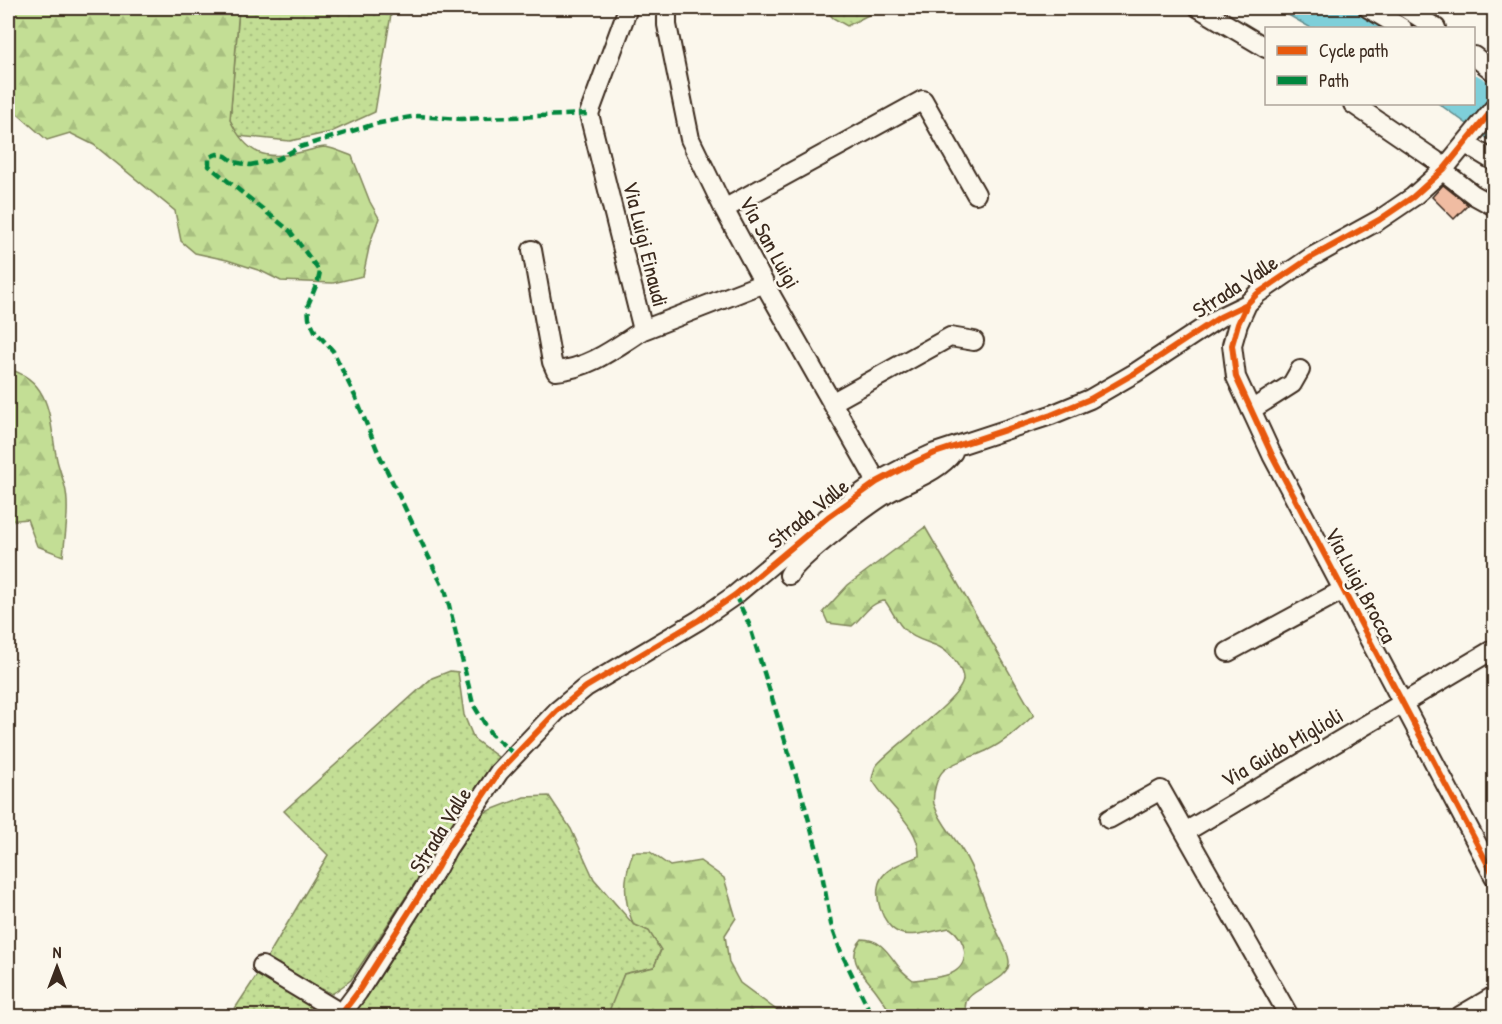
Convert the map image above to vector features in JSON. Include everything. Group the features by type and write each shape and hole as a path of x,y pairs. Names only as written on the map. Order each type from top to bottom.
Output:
{"street":[{"name":"Via Luigi Einaudi","path":"628,8 589,114 643,330 764,283"},
{"name":"Via San Luigi","path":"667,8 667,25 690,139 764,283 877,482"},
{"path":"1199,8 1265,47"},
{"path":"1368,8 1400,27"},
{"path":"1405,8 1434,27"},
{"path":"1475,58 1494,72"},
{"path":"1475,73 1494,83"},
{"path":"724,209 922,100 976,194"},
{"path":"1354,105 1435,160 1474,195 1494,206"},
{"name":"Strada Valle","path":"341,1015 389,945 485,791 514,754 557,711 602,676 699,620 735,595 828,517 877,482 911,464 957,446 1051,415 1090,399 1135,373 1220,317 1247,304 1257,294 1310,258 1379,220 1413,197 1444,170 1494,108"},
{"path":"1468,140 1494,161"},
{"path":"532,250 552,362 556,371 574,369 592,361 643,330"},
{"name":"Via Luigi Brocca","path":"1247,304 1238,324 1232,351 1236,377 1272,455 1494,876"},
{"path":"833,402 950,337 974,341"},
{"path":"1251,410 1292,384 1300,370"},
{"path":"789,575 807,555 885,495 946,462 957,446"},
{"path":"1228,652 1344,590"},
{"name":"Via Guido Miglioli","path":"1185,832 1494,649"},
{"path":"1109,819 1161,790 1288,1017"},
{"path":"262,966 341,1015"},
{"path":"1460,1017 1494,996"}],"green space":[{"path":"8,8 239,8 230,120 236,132 250,148 267,155 289,155 325,147 352,156 370,202 379,218 370,243 363,276 333,283 281,281 261,271 195,253 181,241 175,211 94,145 70,133 47,140 11,108 8,104"},
{"path":"239,8 392,8 375,112 331,132 290,141 238,136 230,120"},
{"path":"824,8 882,8 847,26 833,18"},
{"path":"8,369 23,375 34,383 47,406 67,503 63,556 37,546 27,519 8,521"},
{"path":"925,527 1034,715 999,744 944,770 934,790 936,810 971,866 1009,961 1007,970 1001,977 968,999 965,1006 968,1016 893,1016 877,991 860,971 855,959 857,946 862,939 879,944 902,971 913,980 950,974 962,965 965,952 963,945 950,928 905,934 894,929 883,917 878,900 879,883 882,877 894,867 919,856 914,834 872,779 876,766 952,698 960,688 962,673 945,651 916,638 903,628 885,601 871,607 852,626 828,623 823,612 848,585"},
{"path":"450,671 458,672 464,715 474,739 498,757 351,980 332,994 265,961 328,855 284,811 432,678"},
{"path":"549,796 571,829 594,879 633,924 649,931 661,949 654,967 624,974 610,1012 590,1016 345,1016 471,820 524,797"},
{"path":"633,852 650,852 670,866 700,861 724,878 736,918 725,935 729,963 740,983 781,1016 590,1016 609,1011 624,974 654,967 661,950 649,931 633,924 630,914 626,897 626,880"},
{"path":"259,972 319,1012 320,1016 230,1016"}],"water":[{"path":"1276,8 1355,8 1389,27 1309,27"},
{"path":"1475,88 1494,101 1494,143 1440,105 1475,105"}],"building":[{"path":"1443,185 1468,205 1454,219 1432,197"}],"waterway":[{"path":"1475,83 1494,94"}],"marked path":[{"path":"514,754 491,734 473,704 446,593 378,452 333,351 315,331 309,318 308,305 320,272 290,231 209,166 209,157 217,154 226,156 234,162 250,165 278,159 300,147 375,124 416,116 461,119 589,114"},
{"path":"735,595 749,624 801,792 819,857 831,924 841,952 872,1016"}],"cycle path":[{"path":"340,1016 358,992 447,849 499,772 557,711 586,687 699,620 735,595 828,517 877,482 935,453 1051,415 1090,399 1135,373 1220,317 1247,304 1257,294 1310,258 1379,220 1413,197 1444,169 1494,108"},
{"path":"1247,304 1232,345 1236,377 1272,455 1494,876"}]}
